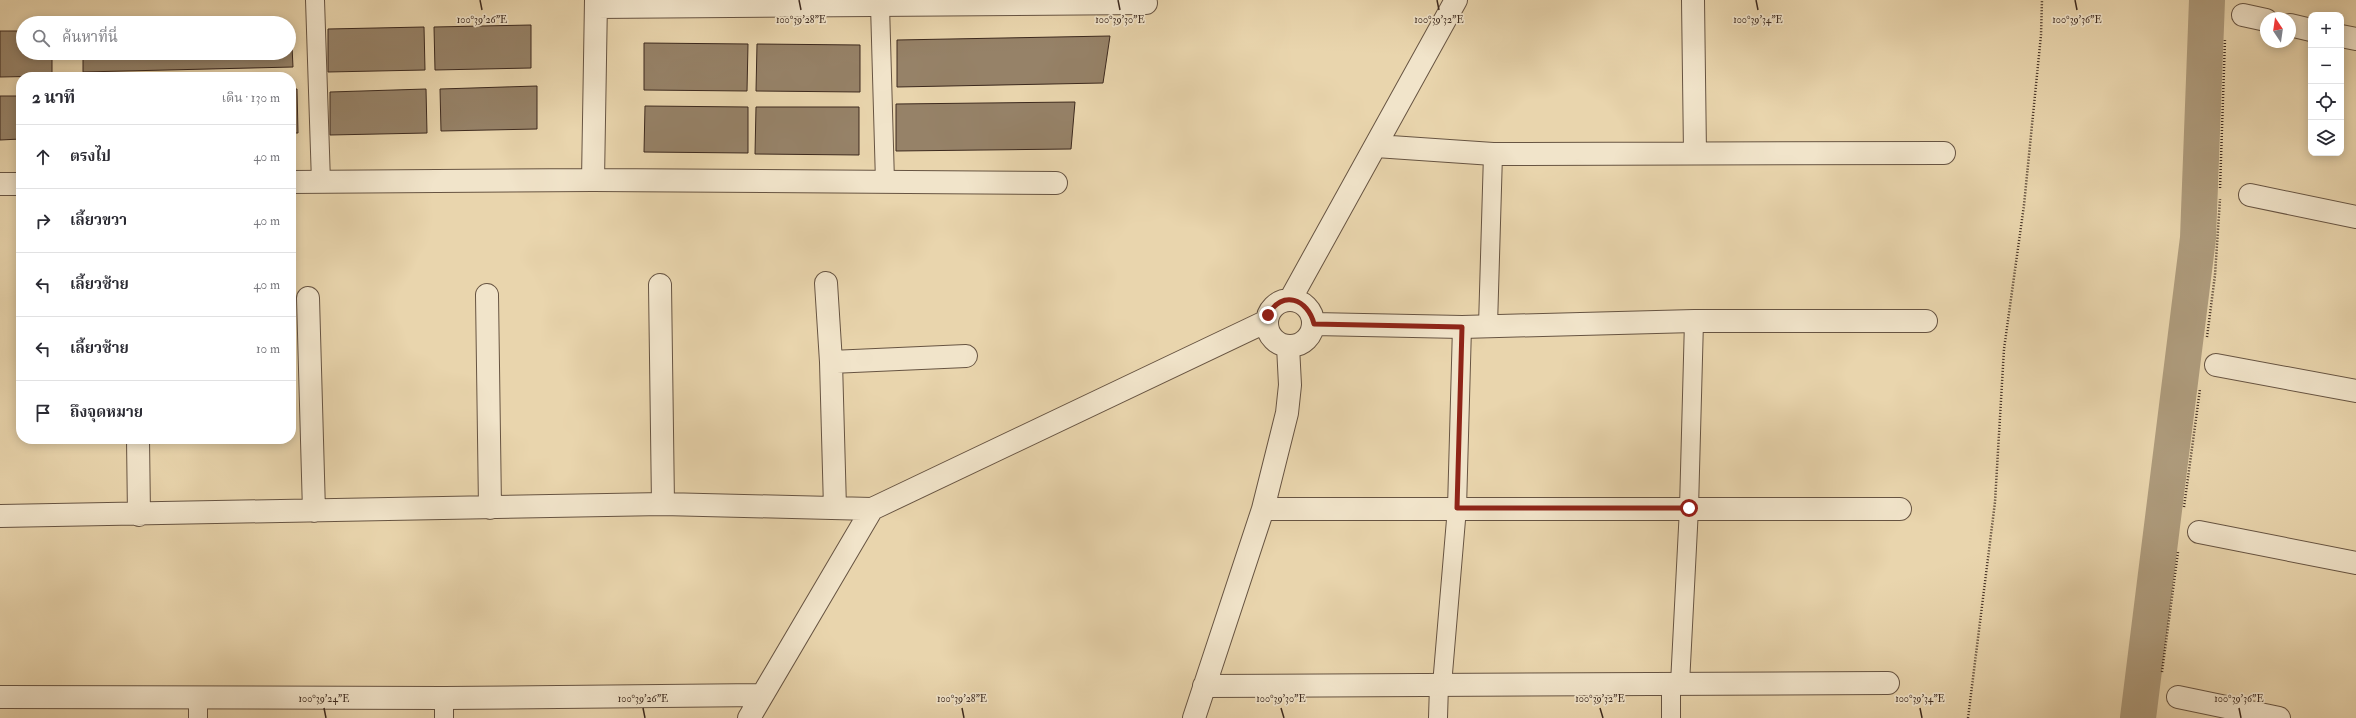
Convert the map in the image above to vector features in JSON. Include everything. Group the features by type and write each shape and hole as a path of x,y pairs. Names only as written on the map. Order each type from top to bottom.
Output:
{"street":[{"path":"1290,300 1456,0"},
{"path":"1693,0 1695,153"},
{"path":"593,180 596,3 849,2 880,5 1146,3"},
{"path":"2243,15 2260,19"},
{"path":"2296,26 2308,29"},
{"path":"2344,37 2356,39"},
{"path":"1376,146 1493,154 1944,152"},
{"path":"296,182 593,180 1056,183"},
{"path":"0,184 16,184"},
{"path":"2250,195 2356,217"},
{"path":"826,283 831,362 835,508"},
{"path":"660,285 663,504"},
{"path":"487,294 490,508"},
{"path":"308,298 314,511"},
{"path":"0,516 139,515 663,504 872,509 1267,320 1275,306 1290,300 1299,301 1307,307 1314,324 1306,340 1298,345 1288,346 1279,344 1272,338 1268,330 1267,320"},
{"path":"1314,324 1462,327 1694,321 1926,320"},
{"path":"1194,718 1263,509 1287,413 1290,385 1288,346"},
{"path":"831,362 966,356"},
{"path":"2216,365 2356,391"},
{"path":"138,444 139,515"},
{"path":"749,718 872,509"},
{"path":"1263,509 1900,509"},
{"path":"2199,532 2356,563"},
{"path":"1204,686 1888,683"},
{"path":"0,697 198,708 444,708 762,695"},
{"path":"2178,697 2278,718"}],"lane":[{"path":"315,0 321,182"},
{"path":"880,5 885,182"},
{"path":"1488,326 1493,154"},
{"path":"1671,718 1689,508 1694,321"},
{"path":"1438,718 1457,508 1462,327"}],"path":[{"path":"1968,718 1995,502 2004,349 2024,205 2041,35 2042,0"}],"building":[{"path":"531,25 531,68 435,70 434,27"},
{"path":"424,27 425,70 328,72 328,29"},
{"path":"0,31 16,31 16,60 52,60 52,72 16,72 16,77 0,77"},
{"path":"1110,36 1103,83 897,87 897,40"},
{"path":"644,43 748,44 747,91 644,90"},
{"path":"757,44 860,45 860,92 756,91"},
{"path":"83,60 293,60 293,67 83,72"},
{"path":"537,86 537,129 441,131 440,89"},
{"path":"296,89 297,89 298,133 296,133"},
{"path":"426,89 427,133 330,135 330,92"},
{"path":"0,96 16,96 16,139 0,140"},
{"path":"1075,102 1071,149 896,151 896,104"},
{"path":"645,106 748,107 748,153 644,152"},
{"path":"756,107 859,107 859,155 755,154"}],"waterway":[{"path":"2138,718 2198,238 2207,0"}],"route":[{"path":"1268,315 1279,302 1290,300 1299,301 1307,307 1312,315 1314,324 1462,327 1457,508 1689,508"}]}
